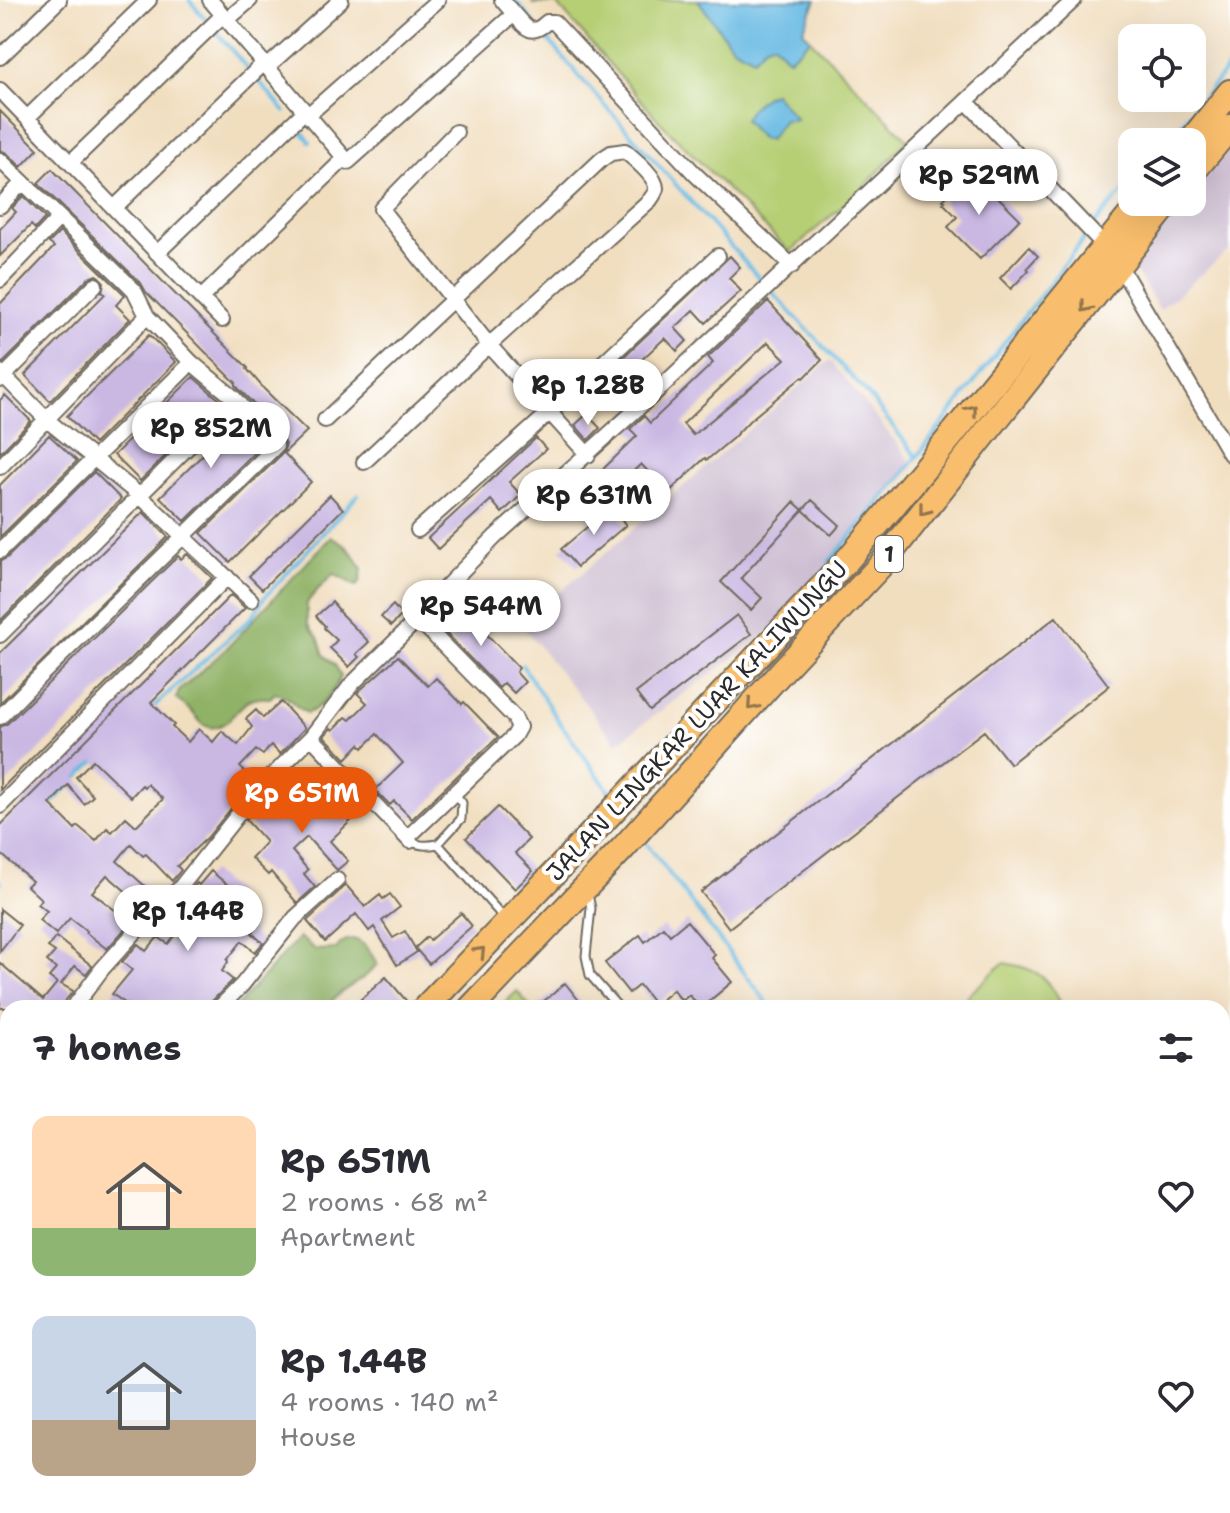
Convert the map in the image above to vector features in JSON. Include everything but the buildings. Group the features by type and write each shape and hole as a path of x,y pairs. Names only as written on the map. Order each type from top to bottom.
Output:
{"highway":[{"path":"1201,128 1230,92"},
{"path":"1206,156 1230,127"},
{"name":"JALAN LINGKAR LUAR KALIWUNGU","path":"433,1000 850,557 934,457 1101,243 1127,216"},
{"name":"JALAN LINGKAR LUAR KALIWUNGU","path":"479,1000 880,566 1101,243 1146,216"}],"street":[{"path":"0,57 59,0"},
{"path":"27,118 149,0"},
{"path":"210,0 348,162 514,14"},
{"path":"70,163 225,18 250,0"},
{"path":"114,208 265,65 341,0"},
{"path":"157,253 306,113 438,0"},
{"path":"502,0 525,28 533,30 547,22 554,22 562,29 695,174 792,266"},
{"path":"80,1000 102,969 179,889 255,793 311,737 351,685 495,537 792,266 1074,0"},
{"path":"0,90 222,320"},
{"path":"966,101 1101,243 1230,454"},
{"path":"456,132 381,209 489,345 588,455"},
{"path":"325,420 602,159 611,153 625,151 653,179 656,186 650,200 364,462"},
{"path":"201,298 345,158"},
{"path":"0,160 134,290 147,316 192,363 234,398 276,446 0,717"},
{"path":"0,206 23,182"},
{"path":"0,280 59,218"},
{"path":"418,530 718,256"},
{"path":"95,285 1,376 47,420 140,496 251,600"},
{"path":"0,467 147,316"},
{"path":"0,551 185,369"},
{"path":"0,635 225,410"},
{"path":"0,806 227,577"},
{"path":"311,737 408,840 514,736 518,722 418,619"},
{"path":"227,1000 295,918 337,880"}],"lane":[{"path":"408,840 427,846 438,844 461,819 462,803 454,793"},
{"path":"438,844 508,923"},
{"path":"564,863 586,887 591,908 586,956 590,975 612,1000"}],"shaded area":[{"path":"1230,148 1230,249 1160,310 1133,267 1174,216 1206,216 1206,177"},
{"path":"830,360 914,465 784,620 617,743 522,625"}],"green space":[{"path":"543,0 698,0 732,46 773,43 789,59 810,39 908,140 862,189 790,252 660,122 557,4 531,4"},
{"path":"331,537 350,550 362,569 360,582 356,586 334,574 307,603 309,627 318,637 324,655 341,676 332,692 323,703 307,713 275,693 270,698 251,699 218,727 204,725 176,699 179,691 226,649"},
{"path":"299,937 316,950 336,949 354,939 365,946 377,964 332,1000 242,1000"},
{"path":"1003,963 1040,975 1058,1000 964,1000"},
{"path":"517,991 524,1000 508,1000"}],"water":[{"path":"698,0 816,0 803,30 810,39 789,59 773,43 766,45 754,58 732,47"},
{"path":"774,93 797,120 784,120 769,140 762,139 744,120 757,103"}],"waterway":[{"path":"189,0 206,20"},
{"path":"515,0 536,26"},
{"path":"541,31 762,281"},
{"path":"218,34 247,68"},
{"path":"1178,128 1230,65"},
{"path":"258,80 285,112"},
{"path":"300,129 310,142"},
{"path":"829,562 917,457 1118,197"},
{"path":"773,293 866,392 916,456"},
{"path":"153,707 252,617 264,598 358,495"},
{"path":"522,665 614,798"},
{"path":"48,806 97,759"},
{"path":"647,844 765,1000"}]}
